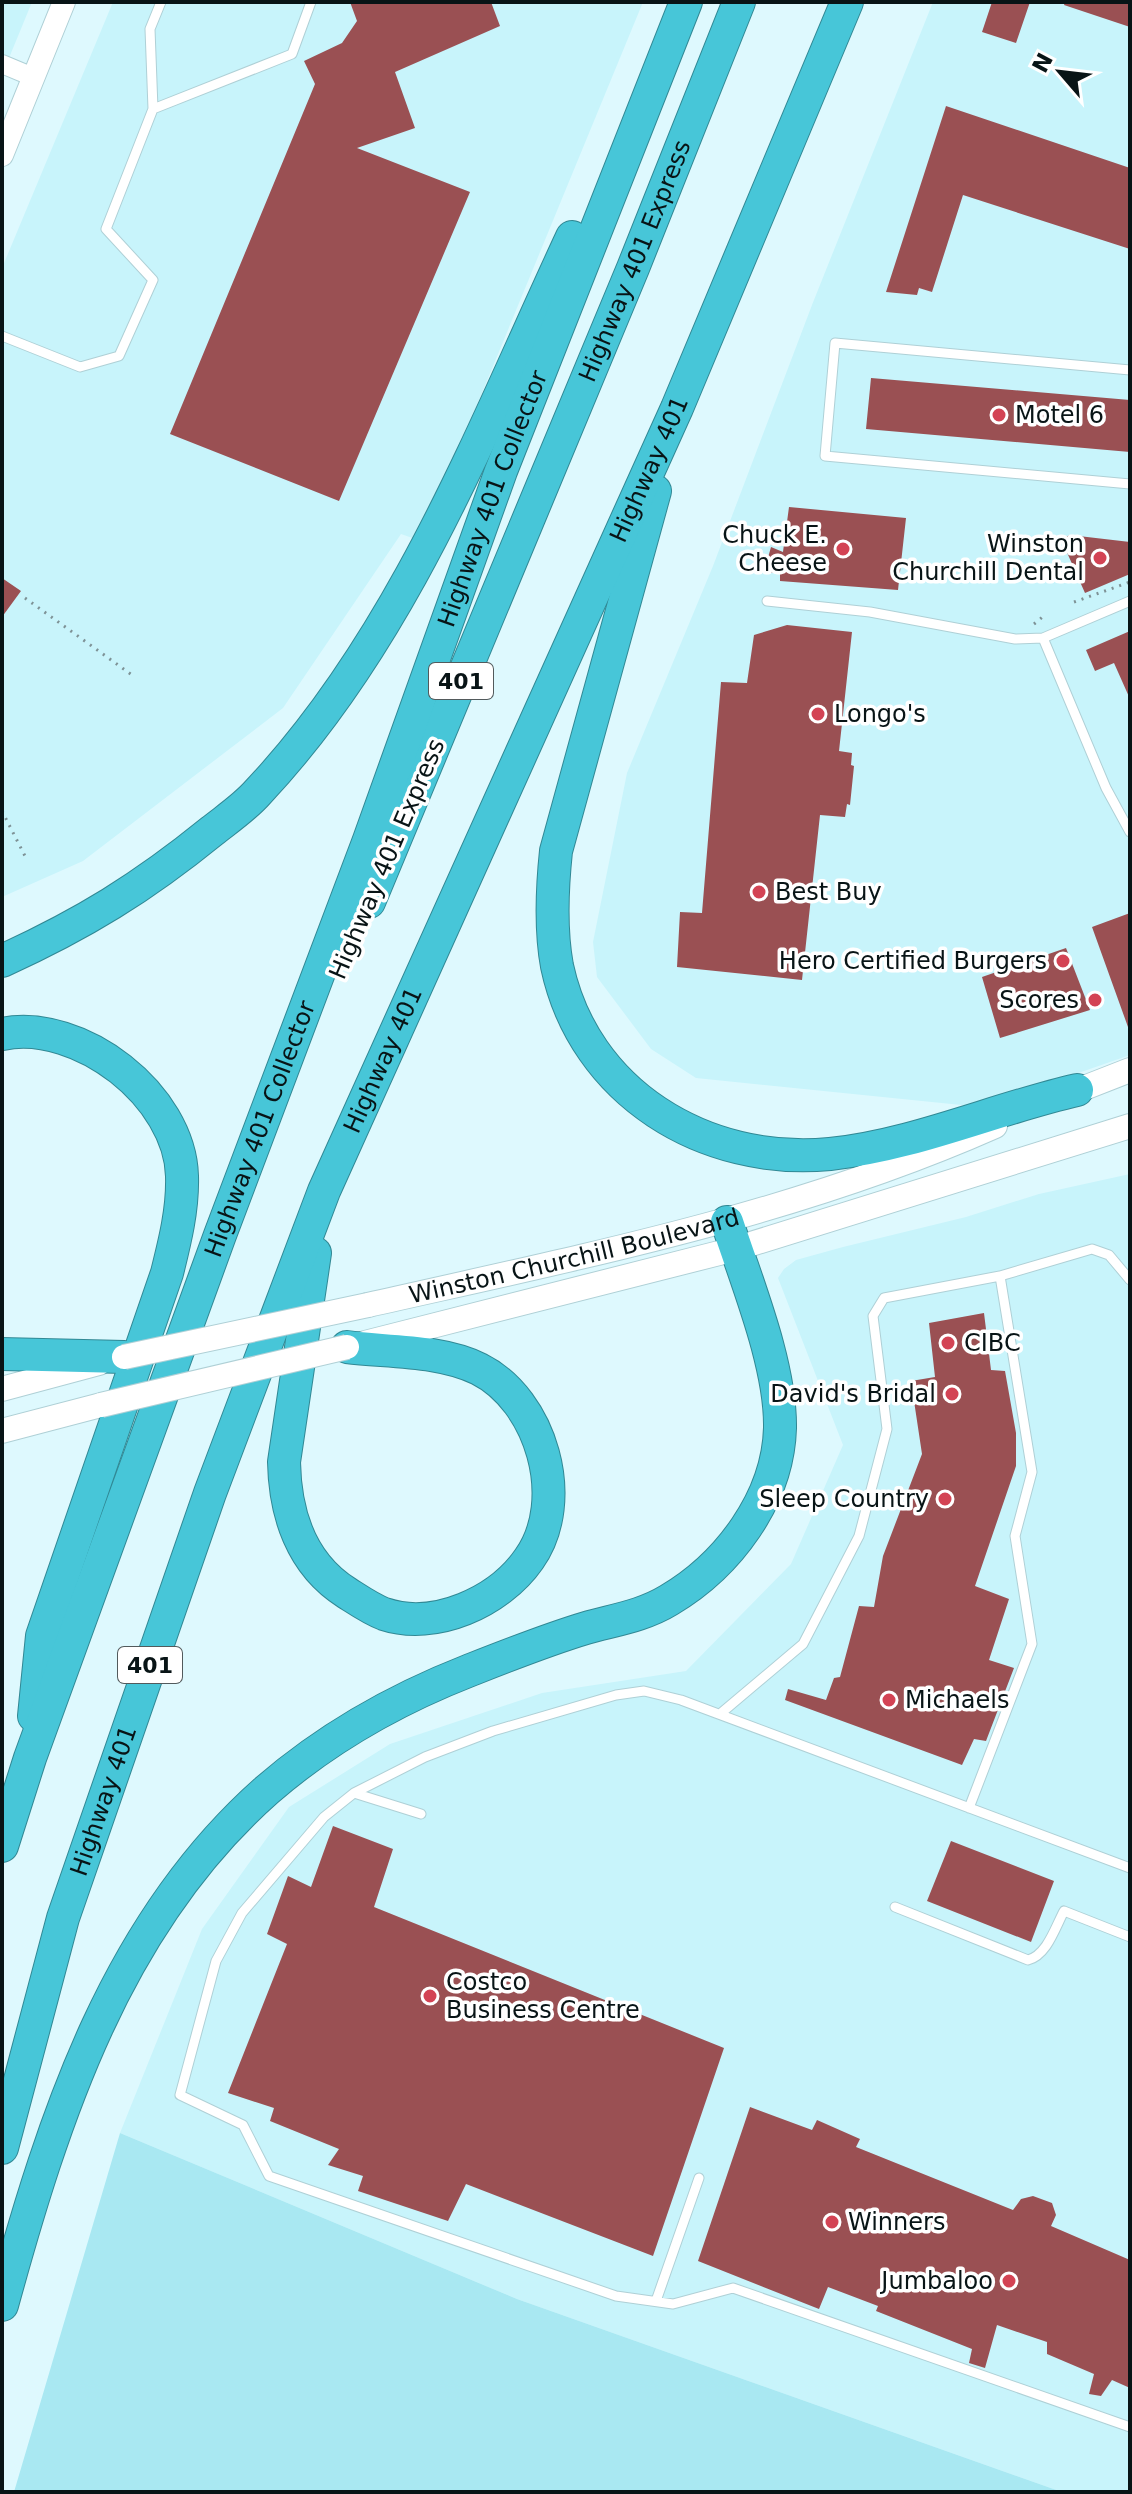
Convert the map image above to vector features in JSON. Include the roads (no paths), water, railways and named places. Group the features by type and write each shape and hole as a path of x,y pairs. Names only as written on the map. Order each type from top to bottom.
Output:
{"highway":[{"path":"2,961 85,922 166,869 257,794 336,698 417,564 684,2"},
{"name":"Highway 401 Collector","path":"178,1359 501,471 684,2"},
{"name":"Highway 401 Express","path":"178,1359 633,268 739,2"},
{"name":"Highway 401","path":"2,2148 63,1918 210,1493 324,1191 677,408 847,2"},
{"path":"677,408 556,851 552,892 554,945 570,1008 585,1038 619,1082 652,1111 708,1140 767,1155 866,1149 1077,1090"},
{"path":"2,1034 40,1035 72,1042 103,1056 133,1078 159,1108 172,1136 182,1173 179,1224 167,1273 42,1636 30,1758"},
{"path":"324,1191 284,1462 285,1492 302,1546 337,1587 383,1613 425,1619 486,1599 510,1581 531,1558 539,1536 546,1512 546,1490 536,1428 521,1401 479,1369 420,1355 347,1347"},
{"path":"2,2305 73,2078 98,2021 159,1911 224,1832 265,1792 321,1746 375,1713 466,1672 584,1629 627,1619 667,1601 705,1574 746,1527 763,1498 776,1460 780,1427 773,1376 731,1236"},
{"path":"2,1354 124,1357"},
{"name":"401","path":"2,1846 30,1758 178,1359"}],"main road":[{"name":"Winston Churchill Boulevard","path":"2,1389 124,1357 368,1305 731,1236 1130,1070"},
{"name":"Winston Churchill Boulevard","path":"2,1431 347,1347 731,1236 1130,1126"}],"street":[{"path":"2,155 64,2"},
{"path":"2,64 33,77"}],"lane":[{"path":"2,336 80,367 119,356 153,280 106,229 153,109 150,29 161,2"},
{"path":"153,109 292,54 311,2"},
{"path":"1130,370 835,343 825,456 1130,484"},
{"path":"767,601 870,612 1015,639 1043,638 1130,601"},
{"path":"1043,638 1106,788 1130,832"},
{"path":"720,1714 803,1644 859,1536 887,1429 873,1316 876,1305 884,1298 1000,1276 1092,1249 1109,1255 1130,1280"},
{"path":"969,1808 1032,1644 1015,1536 1032,1472 1000,1276"},
{"path":"1130,1868 720,1714 644,1691 616,1695 493,1731 425,1757 354,1793 324,1817 242,1913 216,1961 180,2095 243,2125 269,2176 616,2296 673,2304 733,2288 1130,2427"},
{"path":"354,1793 421,1814"},
{"path":"895,1907 1028,1960 1039,1955 1047,1945 1064,1911 1130,1937"},
{"path":"656,2301 699,2178"}],"place":[{"name":"Motel 6","path":"999,415"},
{"name":"Chuck E. Cheese","path":"843,549"},
{"name":"Winston Churchill Dental","path":"1100,558"},
{"name":"Longo's","path":"818,714"},
{"name":"Best Buy","path":"759,892"},
{"name":"Hero Certified Burgers","path":"1063,961"},
{"name":"Scores","path":"1095,1000"},
{"name":"CIBC","path":"948,1343"},
{"name":"David's Bridal","path":"952,1394"},
{"name":"Sleep Country","path":"945,1499"},
{"name":"Michaels","path":"889,1700"},
{"name":"Costco Business Centre","path":"430,1996"},
{"name":"Winners","path":"832,2222"},
{"name":"Jumbaloo","path":"1009,2281"}]}
